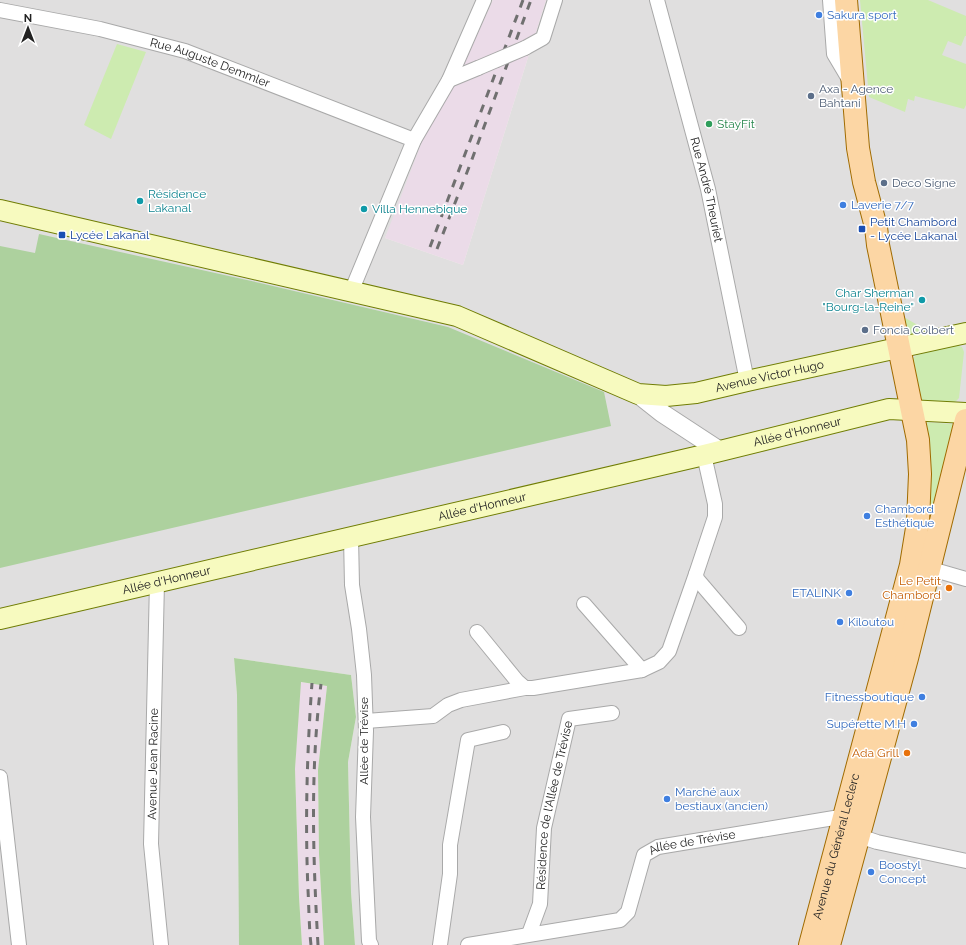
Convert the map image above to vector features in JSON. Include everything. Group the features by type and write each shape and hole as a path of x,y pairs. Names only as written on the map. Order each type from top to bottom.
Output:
{"main road":[{"name":"Avenue du Général Leclerc","path":"810,945 846,816 911,565 918,522 920,474 918,440 878,245 876,227 864,182 858,148 846,0"},
{"name":"Avenue Victor Hugo","path":"0,210 457,316 638,394 666,396 684,395 966,334"},
{"name":"Allée d'Honneur","path":"0,619 712,453 889,409 966,413"},
{"name":"Avenue du Général Leclerc","path":"829,945 930,566 966,420"}],"street":[{"path":"351,292 414,140 449,80 484,0"},
{"path":"449,80 525,48 543,38 555,0"},
{"name":"Rue André Theuriet","path":"657,0 708,189 747,381"},
{"path":"830,0 834,54 853,84"},
{"name":"Rue Auguste Demmler","path":"0,10 100,29 185,51 414,140"},
{"path":"366,721 433,716 448,705 461,700 525,688 533,688 642,670 659,662 669,651 715,517 712,453 638,394"},
{"name":"Allée de Trévise","path":"351,537 352,585 361,645 366,721 362,817 370,943"},
{"path":"930,566 938,571 966,578"},
{"path":"696,574 697,579 739,628"},
{"name":"Avenue Jean Racine","path":"157,582 151,844 161,945"},
{"path":"584,604 642,670"},
{"path":"477,632 517,681 525,688"},
{"name":"Résidence de l'Allée de Trévise","path":"529,934 540,904 544,828 569,719 612,713"},
{"path":"440,945 450,874 450,845 468,740 503,732"},
{"path":"0,777 19,945"},
{"name":"Allée de Trévise","path":"468,945 620,920 628,912 644,855 658,847 846,816"},
{"path":"858,836 877,842 966,861"}],"shaded area":[{"path":"0,0 493,0 385,238 463,265 546,0 966,0 966,945 355,945 351,892 348,762 356,717 351,675 234,658 237,695 238,748 239,945 0,945"},
{"path":"493,0 546,0 463,265 385,238 426,131 472,46"},
{"path":"300,682 327,686 318,770 319,854 324,945 302,945 295,769"}],"green space":[{"path":"860,0 928,0 966,16 966,36 961,46 948,41 942,55 966,64 966,105 964,109 915,96 914,101 908,99 905,112 869,97"},
{"path":"117,44 146,52 111,139 84,125"},
{"path":"39,234 260,283 448,327 604,392 611,426 0,568 0,246 35,253"},
{"path":"902,316 921,327 929,328 929,331 907,336"},
{"path":"956,345 962,347 964,352 959,398 950,403 933,403 924,401 918,395 915,384 911,364 913,358 917,355"},
{"path":"924,422 952,424 954,426 932,510 928,532"},
{"path":"234,658 351,675 356,717 348,762 351,892 355,945 324,945 319,854 318,770 327,686 301,682 295,769 302,945 239,945 237,695"}],"railway":[{"path":"430,247 523,0"},
{"path":"437,249 531,0"},
{"path":"311,945 307,864 307,812 312,683"},
{"path":"318,945 314,847 314,782 315,749 321,684"}],"place":[{"name":"Sakura sport","path":"819,15"},
{"name":"Axa - Agence Bahtani","path":"811,96"},
{"name":"StayFit","path":"709,124"},
{"name":"Deco Signe","path":"884,183"},
{"name":"Résidence Lakanal","path":"140,201"},
{"name":"Laverie 7/7","path":"843,205"},
{"name":"Villa Hennebique","path":"364,209"},
{"name":"Petit Chambord - Lycée Lakanal","path":"862,229"},
{"name":"Lycée Lakanal","path":"62,235"},
{"name":"Char Sherman \"Bourg-la-Reine\"","path":"922,300"},
{"name":"Foncia Colbert","path":"865,330"},
{"name":"Chambord Esthétique","path":"867,516"},
{"name":"Le Petit Chambord","path":"949,588"},
{"name":"ETALINK","path":"849,593"},
{"name":"Kiloutou","path":"840,622"},
{"name":"Fitnessboutique","path":"922,697"},
{"name":"Supérette M.H","path":"914,724"},
{"name":"Ada Grill","path":"907,753"},
{"name":"Marché aux bestiaux (ancien)","path":"667,799"},
{"name":"Boostyl Concept","path":"871,872"}]}
